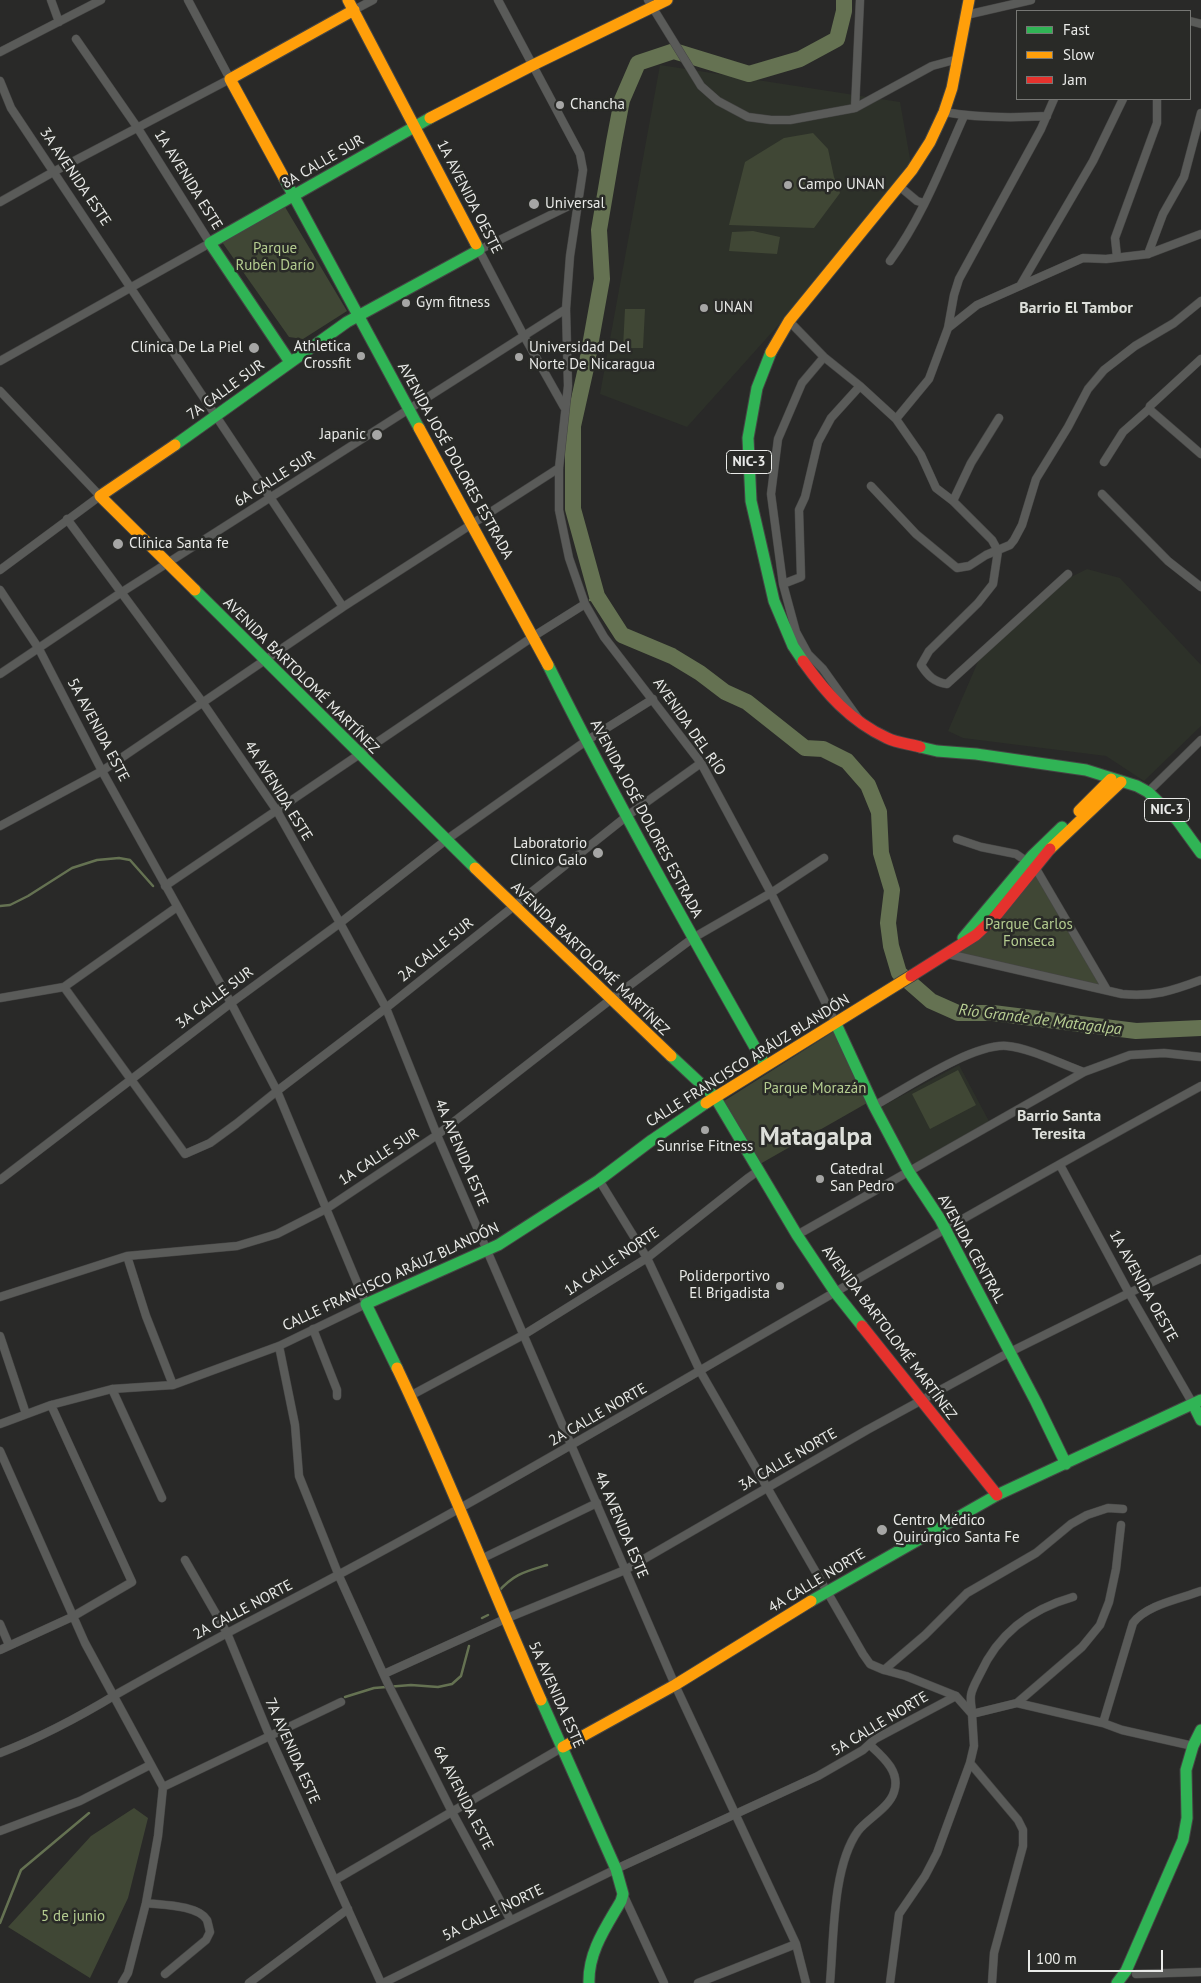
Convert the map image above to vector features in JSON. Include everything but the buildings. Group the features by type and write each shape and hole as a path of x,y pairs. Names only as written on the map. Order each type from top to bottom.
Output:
{"street":[{"path":"51,0 59,22"},
{"path":"0,52 101,0"},
{"name":"AVENIDA JOSÉ DOLORES ESTRADA","path":"188,0 358,316 534,636 586,741 693,938 766,1065"},
{"path":"0,202 137,127 230,79 351,5 372,0"},
{"path":"498,0 580,154 583,170 570,256 566,310"},
{"name":"8A CALLE SUR","path":"0,361 415,126 651,4 667,0"},
{"path":"855,108 860,0"},
{"name":"NIC-3","path":"969,0 958,59 944,112 930,142 899,186 789,321 773,347 757,388 748,438 751,501 774,601 793,646 822,688 845,712 864,726 888,739 937,751 976,754 1077,769 1116,780 1148,792 1187,832 1201,853"},
{"path":"966,15 1017,7 1031,0"},
{"path":"651,4 701,86 718,101 748,117 790,120 855,108 932,66 958,59"},
{"name":"1A AVENIDA OESTE","path":"351,5 524,336 564,407"},
{"name":"1A AVENIDA ESTE","path":"76,39 137,127 210,243 290,362"},
{"name":"3A AVENIDA ESTE","path":"0,81 11,108 55,171 343,607"},
{"path":"896,418 929,379 948,328 959,279 1047,116 1054,100"},
{"path":"1020,286 1093,161 1123,100"},
{"path":"1116,258 1115,238 1157,123 1157,100"},
{"path":"944,112 964,116 1024,118 1047,116"},
{"path":"1148,254 1163,214 1184,177 1201,113"},
{"path":"890,261 911,229 964,116"},
{"path":"899,186 917,201 924,203"},
{"path":"479,250 579,201"},
{"path":"948,328 977,305 1082,258 1116,258 1148,254 1201,234"},
{"name":"7A CALLE SUR","path":"0,570 67,519 358,316 479,250"},
{"path":"871,486 916,534 957,568 969,566 986,555 998,551 1014,540 1022,525 1036,479 1088,389 1104,370 1135,346 1174,323 1201,301"},
{"name":"6A CALLE SUR","path":"0,674 122,592 566,310"},
{"name":"AVENIDA DEL RÍO","path":"566,310 568,386 564,407 559,468 559,510 569,558 585,604 604,637 701,763 771,893 836,1024"},
{"path":"789,321 824,357 896,418 921,455 936,488 953,501 992,540 998,551 994,584 978,604 929,651 921,665 927,675 938,682 947,684 1068,574"},
{"path":"824,357 802,383 778,438 770,494 783,584 796,632 808,654 838,688 864,726"},
{"path":"1104,462 1123,432 1201,360"},
{"path":"783,584 801,577 799,510 805,497 818,442 831,418 860,386"},
{"path":"0,391 100,496"},
{"path":"1149,409 1201,454"},
{"path":"953,501 971,463 999,418"},
{"path":"0,826 102,771 343,607 559,468"},
{"path":"1102,494 1168,561 1201,587"},
{"name":"AVENIDA BARTOLOMÉ MARTÍNEZ","path":"100,496 513,906 610,1000 715,1097 797,1235 836,1292 997,1495"},
{"path":"67,519 122,592"},
{"name":"5A AVENIDA ESTE","path":"0,590 38,649 102,771 277,1091 366,1304 460,1508 506,1619 616,1869 623,1894"},
{"name":"4A AVENIDA ESTE","path":"122,592 203,703 277,811 386,1008 437,1135 525,1334 675,1685 796,1944"},
{"path":"165,886 534,636 585,604"},
{"name":"3A CALLE SUR","path":"0,1180 230,1003 340,923 446,840 586,741 653,699"},
{"path":"1148,792 1201,740"},
{"name":"2A CALLE SUR","path":"131,1080 184,1154 210,1143 386,1008 627,816 701,763"},
{"path":"1116,780 1104,800 1031,863 948,954 1088,988 1138,996 1163,994 1201,980"},
{"path":"957,839 981,848 1016,854 1031,863 1106,990"},
{"name":"1A CALLE SUR","path":"0,1297 127,1256 237,1246 277,1234 326,1209 437,1135 693,938 771,893 824,858"},
{"path":"0,998 64,987 177,908"},
{"name":"CALLE FRANCISCO ARÁUZ BLANDÓN","path":"0,1424 50,1405 112,1389 173,1384 279,1346 366,1304 488,1250 599,1180 652,1140 715,1097 948,954"},
{"path":"64,987 131,1080"},
{"name":"AVENIDA CENTRAL","path":"836,1024 874,1106 909,1172 940,1219 1066,1464"},
{"path":"874,1106 974,1051 1006,1046 1042,1056 1084,1072"},
{"path":"797,1235 1084,1072 1130,1055 1164,1054 1201,1058"},
{"name":"2A CALLE NORTE","path":"0,1752 33,1740 95,1708 227,1633 339,1576 572,1446 945,1229 1201,1086"},
{"name":"1A AVENIDA OESTE","path":"1060,1165 1129,1293 1197,1402 1201,1420"},
{"name":"1A CALLE NORTE","path":"410,1396 525,1334 647,1258 758,1171"},
{"path":"599,1180 647,1258 700,1371 767,1489 828,1590 863,1654 870,1664 956,1696 972,1714"},
{"path":"127,1256 146,1316 173,1384"},
{"name":"3A CALLE NORTE","path":"386,1678 506,1619 625,1570 867,1430 922,1402 1010,1352 1201,1259"},
{"path":"312,1329 337,1390 337,1396"},
{"path":"0,1336 26,1414"},
{"name":"6A AVENIDA ESTE","path":"279,1346 295,1425 299,1476 339,1576 391,1690 452,1812 510,1919"},
{"path":"112,1389 162,1498"},
{"name":"4A CALLE NORTE","path":"563,1747 675,1685 828,1590 997,1495 1197,1402"},
{"path":"0,1650 9,1644 72,1617 132,1582 50,1405"},
{"path":"0,1451 72,1617 150,1766 163,1787 158,1836 146,1903 128,1973 122,1983"},
{"path":"481,1560 597,1503"},
{"path":"884,1670 925,1635 967,1593 1036,1553 1071,1524 1087,1515 1108,1508 1124,1510"},
{"path":"1017,1703 1082,1647 1100,1625 1109,1602 1122,1525"},
{"name":"7A AVENIDA ESTE","path":"185,1560 227,1633 270,1735 382,1983"},
{"path":"1103,1723 1133,1623 1139,1615 1148,1610 1201,1592"},
{"path":"890,1983 899,1914 926,1876 937,1853 970,1763 974,1746 971,1694 987,1658 1019,1622 1057,1601 1073,1597"},
{"path":"0,1624 9,1644"},
{"name":"5A CALLE NORTE","path":"382,1983 510,1919 818,1776 864,1750 875,1739 956,1696"},
{"path":"163,1787 341,1702"},
{"path":"972,1714 1017,1703 1193,1746"},
{"path":"1119,1982 1126,1971 1183,1840 1187,1818 1186,1770 1193,1746 1201,1730"},
{"path":"830,1983 840,1867 858,1831 894,1793 895,1778 888,1761 870,1745"},
{"path":"335,1880 563,1747"},
{"path":"970,1763 1018,1820 1023,1830 1023,1846 994,1952 992,1983"},
{"path":"0,1831 80,1801 150,1766"},
{"path":"589,1983 588,1976 594,1952 623,1894"},
{"path":"623,1894 664,1983"},
{"path":"146,1903 186,1908 198,1912 206,1919 210,1932 206,1940 165,1974"},
{"path":"249,1983 348,1908"},
{"path":"698,1983 796,1944 806,1983"},
{"path":"1136,1974 1201,1972"}],"shaded area":[{"name":"UNAN","path":"660,65 900,102 912,170 870,223 687,427 600,394"},
{"path":"1087,569 1120,578 1201,665 1201,726 1144,781 1106,756 963,738 948,731 980,657 1067,579"},
{"path":"959,1065 991,1125 913,1167 881,1107"}],"green space":[{"name":"Campo UNAN","path":"813,133 828,149 834,177 840,193 814,228 729,225 745,162 784,138"},
{"name":"Parque Rubén Darío","path":"285,207 347,311 303,339 289,337 222,242"},
{"path":"753,231 780,237 777,254 729,251 732,232"},
{"path":"625,309 645,309 643,348 623,348"},
{"name":"Parque Carlos Fonseca","path":"1035,867 1107,990 948,954"},
{"name":"Parque Morazán","path":"836,1030 867,1103 760,1164 724,1101"},
{"path":"958,1070 976,1105 930,1129 912,1094"},
{"name":"5 de junio","path":"134,1808 148,1818 128,1898 90,1978 8,1927 91,1836"}],"waterway":[{"name":"Río Grande de Matagalpa","path":"844,0 844,11 837,39 800,59 749,74 674,51 638,63 622,100 599,230 602,279 586,368 573,426 573,509 597,596 622,635 672,656 700,673 725,692 747,702 805,748 823,749 847,761 868,785 879,812 881,853 892,890 888,923 891,946 899,973 931,1001 958,1013 993,1013 1136,1031 1201,1028"},
{"path":"590,600 597,596"},
{"path":"0,906 10,905 28,896 72,868 97,860 119,858 130,860 153,886"},
{"path":"498,1592 509,1581 520,1574 547,1565"},
{"path":"482,1618 488,1615"},
{"path":"345,1697 374,1688 411,1685 438,1687 452,1684 461,1676 469,1646"},
{"path":"0,1923 21,1870 89,1813"}],"traffic: fast":[{"path":"290,362 210,243 430,118"},
{"path":"284,178 419,428"},
{"path":"175,445 347,322 479,250 476,244"},
{"path":"771,352 757,388 748,438 751,501 774,601 793,646 803,661"},
{"path":"195,590 475,868"},
{"path":"548,665 654,866 765,1065"},
{"path":"920,747 937,751 976,754 1086,770 1137,786 1148,792 1177,820 1201,853"},
{"path":"963,938 1032,856 1062,827"},
{"path":"836,1024 874,1106 909,1172 940,1219 1036,1402 1066,1464"},
{"path":"671,1056 715,1097 797,1235 835,1292 862,1326"},
{"path":"397,1368 366,1304 498,1245 599,1180 652,1140 706,1103"},
{"path":"811,1601 997,1495 1201,1400"},
{"path":"1193,1404 1201,1420"},
{"path":"541,1700 616,1869 623,1894 595,1950 591,1961 589,1983"},
{"path":"1117,1983 1126,1971 1183,1840 1187,1818 1186,1770 1193,1746 1201,1730"}],"traffic: slow":[{"path":"348,0 476,244"},
{"path":"430,118 533,65 667,0"},
{"path":"771,352 789,321 912,170 930,142 944,112 952,88 969,0"},
{"path":"284,178 230,79 354,10"},
{"path":"419,428 548,665"},
{"path":"175,445 100,496 195,590"},
{"path":"1079,811 1111,779"},
{"path":"1050,849 1121,782"},
{"path":"475,868 671,1056"},
{"path":"706,1103 911,976"},
{"path":"397,1368 435,1450 541,1700"},
{"path":"563,1747 675,1685 811,1601"}],"traffic: jam":[{"path":"803,661 830,695 850,715 891,740 920,747"},
{"path":"911,976 976,935 995,917 1050,849"},
{"path":"862,1326 997,1495"}],"place":[{"name":"Chancha","path":"560,105"},
{"name":"Campo UNAN","path":"788,185"},
{"name":"Universal","path":"534,204"},
{"name":"Gym fitness","path":"406,303"},
{"name":"UNAN","path":"704,308"},
{"name":"Clínica De La Piel","path":"254,348"},
{"name":"Athletica Crossfit","path":"361,356"},
{"name":"Universidad Del Norte De Nicaragua","path":"519,357"},
{"name":"Japanic","path":"377,435"},
{"name":"Clínica Santa fe","path":"118,544"},
{"name":"Laboratorio Clínico Galo","path":"598,853"},
{"name":"Sunrise Fitness","path":"705,1130"},
{"name":"Catedral San Pedro","path":"820,1179"},
{"name":"Poliderportivo El Brigadista","path":"780,1286"},
{"name":"Centro Médico Quirúrgico Santa Fe","path":"882,1530"}],"district":[{"name":"Barrio El Tambor","path":"1076,308"},
{"name":"Barrio Santa Teresita","path":"1059,1125"},
{"name":"Matagalpa","path":"816,1138"}]}
